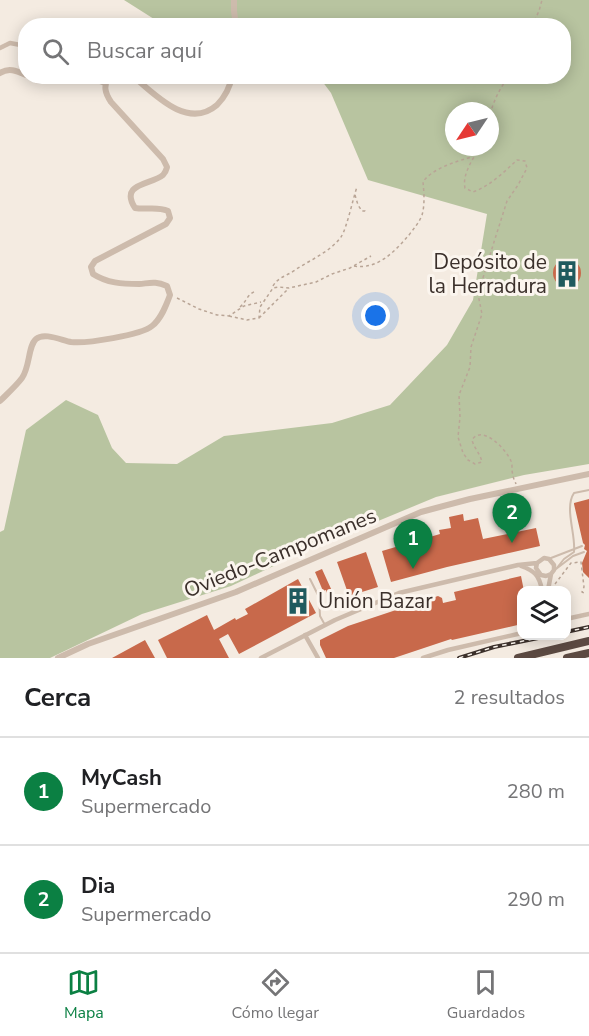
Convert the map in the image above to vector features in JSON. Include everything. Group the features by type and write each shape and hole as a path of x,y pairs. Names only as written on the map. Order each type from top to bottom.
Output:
{"highway":[{"path":"518,658 589,641"},
{"path":"567,658 589,653"}],"street":[{"path":"234,0 235,18"},
{"path":"0,48 10,43 18,44"},
{"path":"0,73 4,70 18,72"},
{"path":"0,401 22,377 28,366 31,347 36,339 45,335 74,342 140,332 151,327 159,319 170,295 167,286 158,282 115,283 100,279 93,274 91,267 95,261 166,224 170,218 168,211 161,207 143,210 135,208 131,201 131,192 138,186 165,174 167,167 164,159 111,102 105,93 106,84"},
{"path":"142,84 165,103 183,112 198,114 211,110 222,100 230,84"},
{"name":"Oviedo-Campomanes","path":"58,658 88,644 236,592 421,512 589,474"},
{"path":"261,658 325,625 399,593 518,565 537,563 541,559 549,559 554,565 550,586"},
{"path":"537,563 536,568 541,575 546,576 554,571"},
{"path":"518,565 530,569 537,576 540,586"},
{"path":"571,618 589,614"},
{"path":"423,658 517,634"},
{"path":"305,635 318,658"}],"lane":[{"path":"554,571 564,559 574,552 570,499 574,493 589,490"},
{"path":"549,559 582,546"},
{"path":"554,571 573,556 584,552"},
{"path":"530,569 541,575"},
{"path":"310,579 319,597 320,616 325,625"}],"path":[{"path":"536,18 542,0"},
{"path":"493,102 503,84"},
{"path":"354,266 369,265 386,258 415,227 423,212 424,179 452,163 474,157"},
{"path":"474,157 463,181 465,188 473,192 482,189 499,177 517,160 525,161 527,168 507,201 478,294 482,314 471,347 470,367 459,395 458,437 463,453 468,460 476,464 482,462 480,454 474,447 472,440 474,436 481,434 494,441 511,461 512,474 518,489"},
{"path":"259,318 260,307 277,280 294,272 340,238 357,187"},
{"path":"354,194 362,211"},
{"path":"272,290 274,287 289,288 316,282 371,256"},
{"path":"170,295 217,315 247,320 259,318 289,288"},
{"path":"229,316 245,303 248,295 256,291"},
{"path":"237,310 263,302"},
{"path":"554,586 571,563 581,562 584,586 582,592 584,593"}],"green space":[{"path":"124,0 589,0 589,464 524,475 436,497 301,553 231,586 142,614 50,658 0,658 0,532 4,530 26,430 66,400 98,415 112,448 126,463 177,464 224,436 332,423 390,405 447,345 473,300 487,214 368,180 331,93 324,84 571,84 571,18 152,18"}],"building":[{"name":"Depósito de la Herradura","path":"567,259 577,263 581,273 577,283 567,287 557,283 553,273 557,263"},
{"path":"589,499 589,578 583,572 582,563 587,551 584,549 585,545 574,503"},
{"path":"463,514 464,521 478,518 483,539 536,528 540,546 391,582 382,551 440,534 439,530 451,528 449,517"},
{"path":"366,552 378,587 349,596 337,562"},
{"path":"322,569 332,591 327,593 326,590 323,591 315,572"},
{"path":"521,576 523,586 517,586 517,625 451,639 394,658 326,658 320,645 320,640 348,626 438,596 442,598 443,603 456,600 454,592"},
{"path":"298,579 316,613 239,654 228,634 219,639 229,658 167,658 158,640 207,615 214,630 235,618 236,620 248,614 245,609"},
{"path":"145,640 155,658 112,658"}],"railway":[{"path":"571,631 589,627"},
{"path":"459,658 494,647 528,640"}],"place":[{"name":"Depósito de la Herradura","path":"567,274"},
{"name":"Dia","path":"512,543"},
{"name":"MyCash","path":"413,569"},
{"name":"Unión Bazar","path":"298,601"}]}
